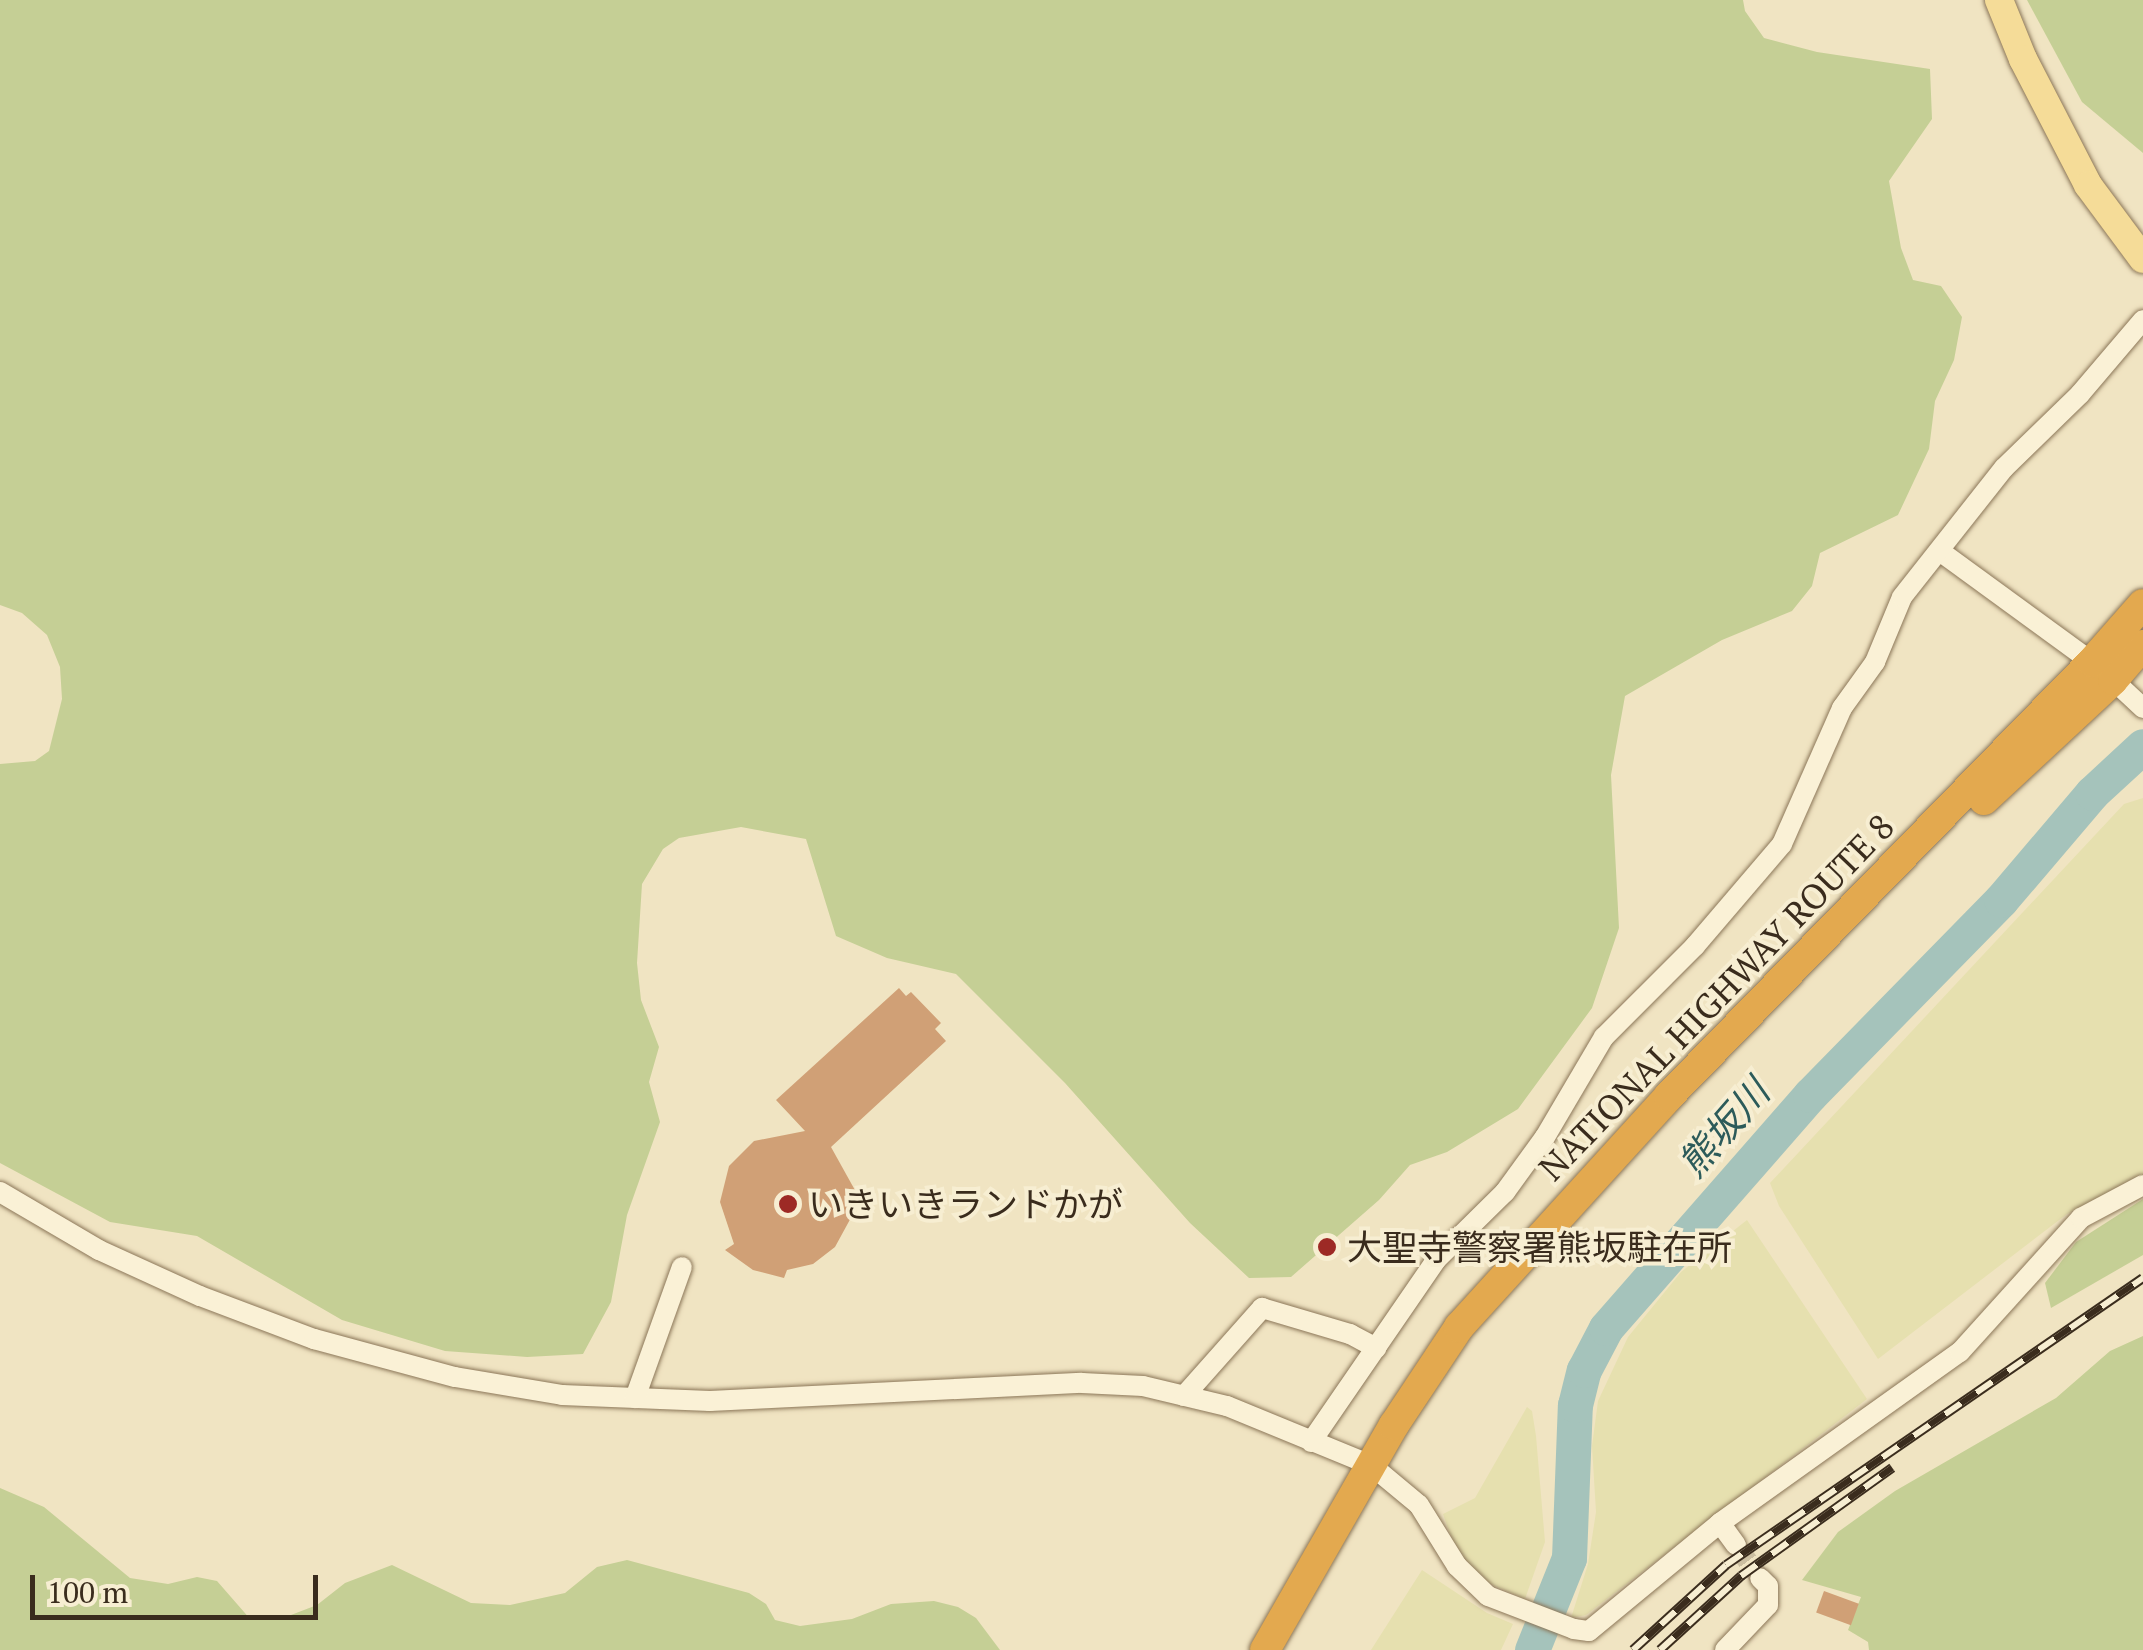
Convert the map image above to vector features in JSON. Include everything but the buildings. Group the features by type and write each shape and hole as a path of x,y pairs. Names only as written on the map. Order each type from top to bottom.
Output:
{"highway":[{"name":"NATIONAL HIGHWAY ROUTE 8","path":"2103,671 2143,604"},
{"name":"NATIONAL HIGHWAY ROUTE 8","path":"1265,1650 1371,1465 1459,1327 1522,1253 2103,671 2143,645"}],"main road":[{"path":"1999,0 2024,59 2088,185 2143,259"}],"street":[{"path":"1311,1442 1436,1260 1504,1192 1545,1137 1604,1037 1695,946 1782,844 1842,708 1875,662 1890,616 2004,468 2080,394 2143,320"},
{"path":"1941,552 2103,671 2143,708"},
{"path":"0,1192 99,1250 200,1296 314,1339 455,1377 562,1395 710,1401 1082,1383 1143,1386 1227,1406 1371,1465 1420,1504 1470,1583 1488,1596 1574,1629 1598,1626 1720,1523 1960,1352 2082,1218 2143,1185"},
{"path":"635,1398 682,1266"},
{"path":"1184,1396 1262,1308 1350,1334 1376,1348"},
{"path":"1720,1523 1736,1546"},
{"path":"1725,1650 1768,1605 1768,1586 1760,1578"}],"shaded area":[{"path":"2143,798 2143,1177 2067,1214 1878,1359 1779,1206 1770,1183 2124,804"},
{"path":"1747,1220 1867,1399 1586,1615 1571,1618 1588,1564 1596,1512 1592,1446 1598,1401 1628,1337 1681,1272"},
{"path":"1527,1407 1532,1411 1536,1436 1545,1542 1525,1599 1488,1583 1472,1569 1452,1540 1443,1514 1475,1498"},
{"path":"1422,1570 1487,1613 1513,1624 1501,1650 1371,1650"}],"green space":[{"path":"0,0 1743,0 1745,11 1764,38 1817,52 1930,69 1932,119 1889,181 1901,248 1913,280 1941,286 1962,317 1954,360 1935,401 1929,449 1898,515 1820,553 1812,586 1792,611 1722,640 1625,696 1611,775 1619,928 1592,1008 1518,1109 1447,1152 1410,1165 1379,1200 1291,1277 1249,1278 1190,1223 1065,1083 956,974 887,958 836,936 806,839 741,827 679,838 663,849 642,884 637,963 641,1000 659,1047 649,1082 660,1122 627,1215 611,1302 583,1354 527,1357 445,1351 342,1320 197,1236 110,1222 0,1163 0,764 35,761 49,751 62,699 60,667 47,635 22,613 0,605"},
{"path":"2027,0 2143,0 2143,153 2082,102"},
{"path":"2143,1199 2143,1255 2051,1308 2045,1283 2076,1242"},
{"path":"2143,1336 2143,1650 1869,1650 1868,1642 1848,1630 1861,1597 1802,1580 1838,1532 1895,1491 2056,1398 2110,1351"},
{"path":"0,1488 44,1507 130,1578 168,1584 197,1577 217,1581 251,1620 278,1620 317,1605 345,1583 392,1565 471,1603 510,1605 565,1593 597,1567 627,1560 749,1593 766,1604 775,1620 800,1626 852,1619 891,1604 934,1601 958,1607 976,1618 1000,1650 0,1650"}],"waterway":[{"name":"熊坂川","path":"1532,1650 1569,1558 1575,1405 1584,1370 1606,1328 1810,1095 2001,900 2092,793 2143,746"}],"tunnel":[{"path":"1736,1545 1760,1578"}],"railway":[{"path":"1633,1650 1726,1565 2143,1278"},
{"path":"1660,1650 1741,1576 1892,1468"}],"place":[{"name":"いきいきランドかが","path":"788,1204"},
{"name":"大聖寺警察署熊坂駐在所","path":"1327,1247"}]}
